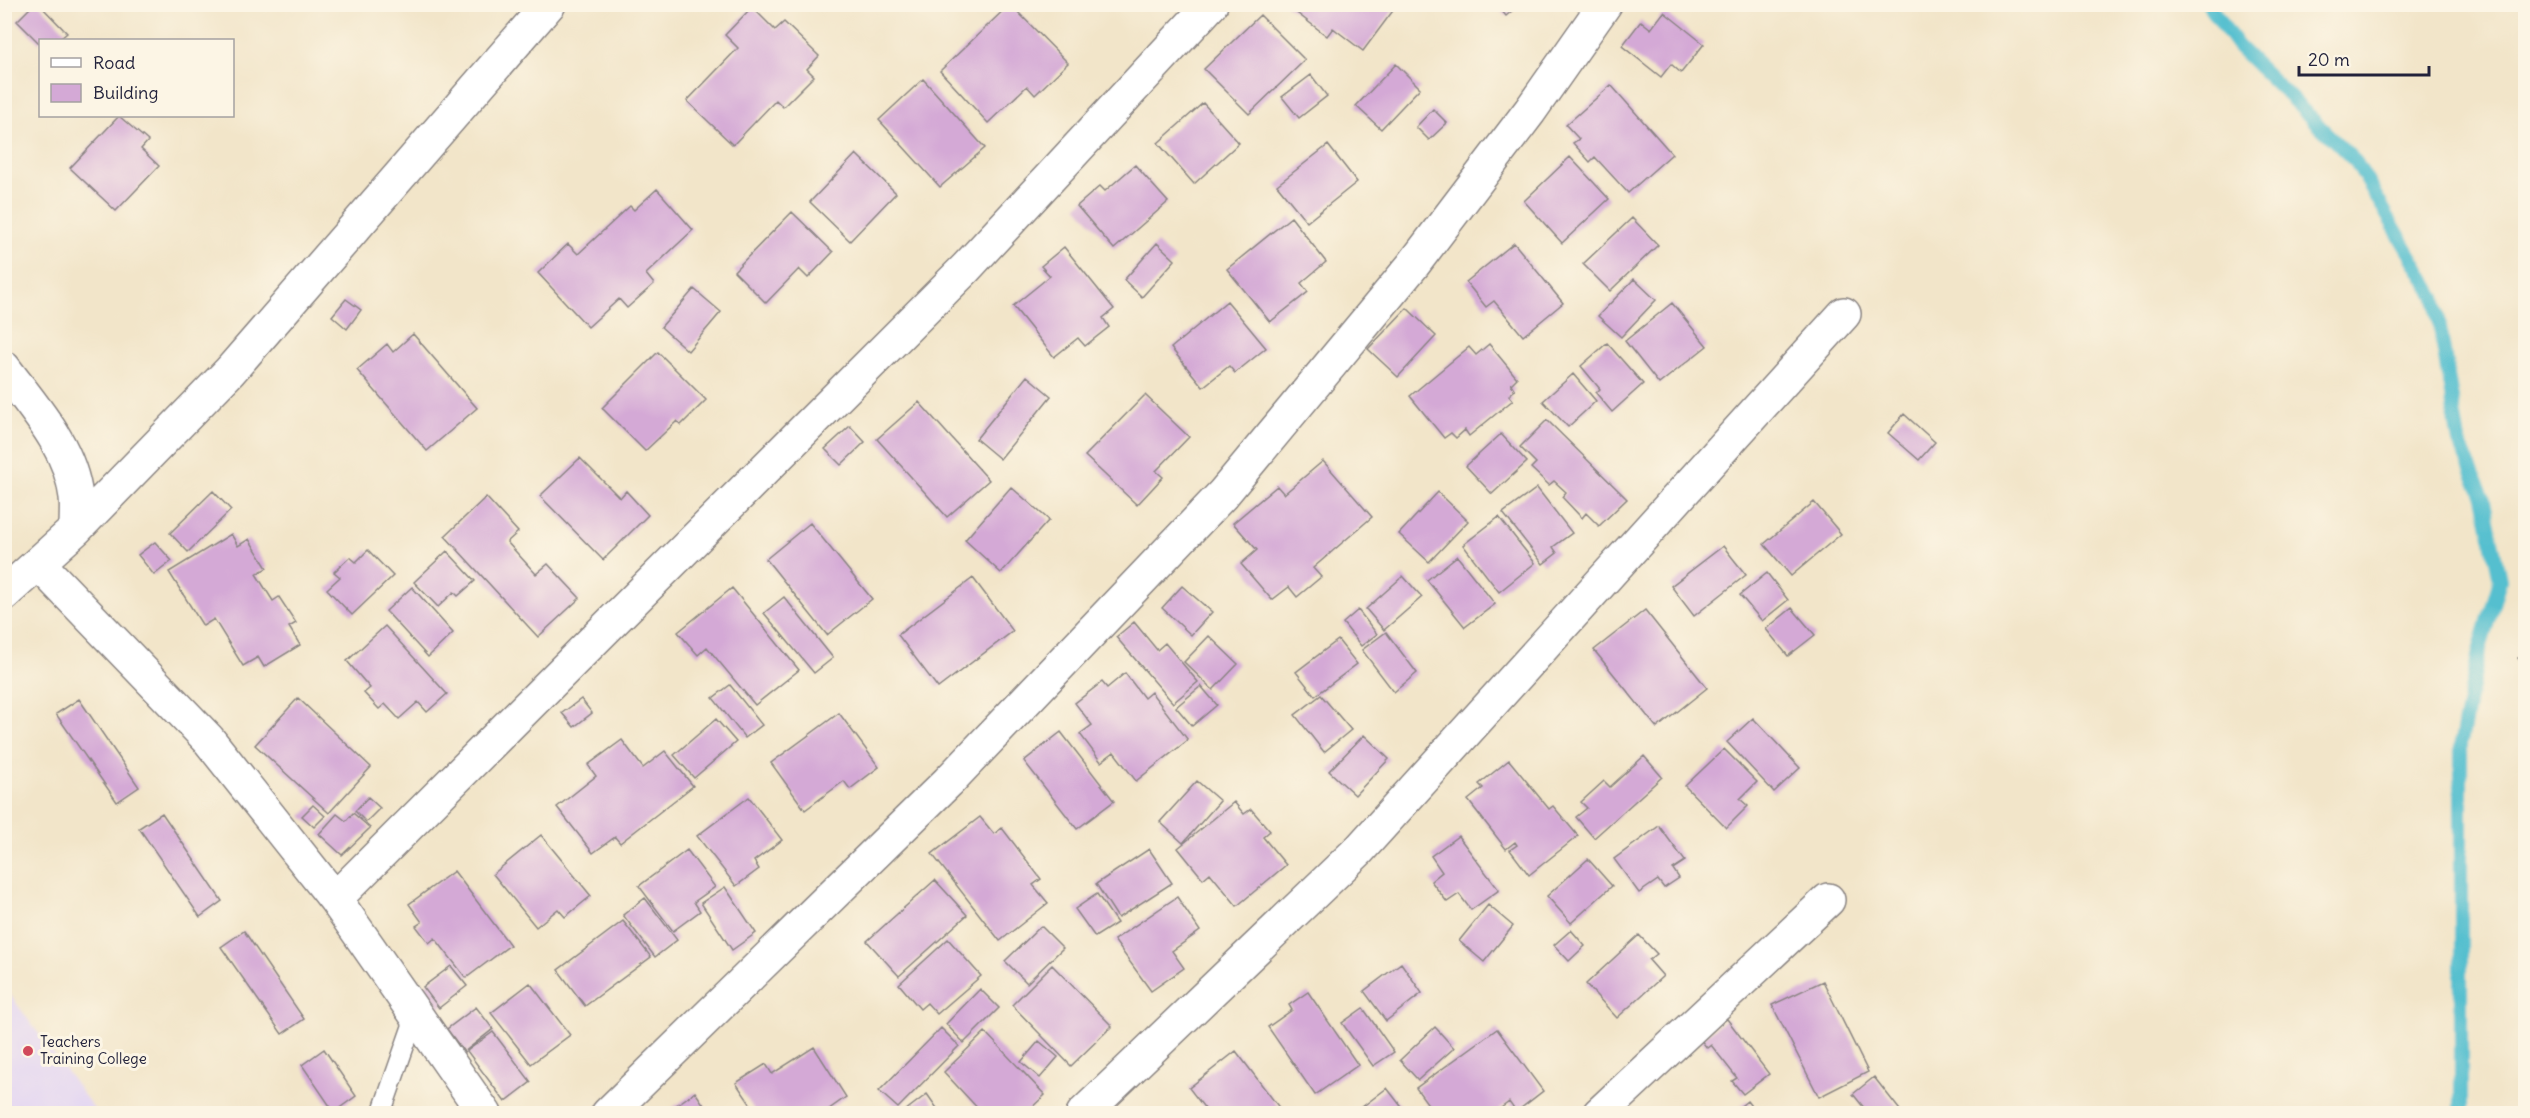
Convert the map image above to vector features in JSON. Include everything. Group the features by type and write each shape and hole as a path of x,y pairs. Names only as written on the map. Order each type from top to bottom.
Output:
{"street":[{"path":"4,594 76,529 230,371 549,4"},
{"path":"335,899 966,268 1211,4"},
{"path":"608,1113 948,782 1223,494 1413,265 1530,111 1605,4"},
{"path":"1083,1113 1360,849 1844,314"},
{"path":"4,368 55,437 69,467 76,497 76,529"},
{"path":"39,564 208,739 335,899 484,1113"},
{"path":"1599,1113 1828,900"}],"lane":[{"path":"381,1113 416,1014"}],"shaded area":[{"name":"Teachers Training College","path":"5,988 97,1113 5,1113"}],"building":[{"path":"34,4 39,4 67,33 60,39 39,39 39,43 17,21"},
{"path":"1010,4 1068,63 1035,95 1027,86 988,123 940,71"},
{"path":"1285,4 1398,4 1363,51 1333,28 1327,36"},
{"path":"1496,4 1520,4 1506,16"},
{"path":"752,7 775,30 784,22 819,56 807,69 814,76 783,107 776,100 733,145 687,101 738,48 725,35"},
{"path":"1664,12 1704,44 1681,73 1671,64 1661,77 1622,46 1641,21 1651,29"},
{"path":"1260,15 1305,60 1249,114 1204,69"},
{"path":"1396,64 1420,88 1381,129 1356,106"},
{"path":"1311,75 1327,96 1299,118 1282,97"},
{"path":"923,79 985,148 940,187 879,120"},
{"path":"1611,85 1672,154 1628,193 1595,157 1590,162 1573,143 1579,139 1566,125"},
{"path":"1203,103 1239,143 1194,184 1158,143"},
{"path":"1433,109 1447,123 1429,140 1416,127"},
{"path":"118,117 148,141 141,149 159,166 116,211 70,168"},
{"path":"1328,145 1357,182 1307,222 1277,185"},
{"path":"856,154 896,193 850,241 810,202"},
{"path":"1570,157 1609,199 1562,243 1524,201"},
{"path":"1135,165 1168,202 1114,249 1077,206 1100,186 1105,191"},
{"path":"657,189 693,230 646,274 654,284 627,308 619,299 588,327 538,273 568,244 578,254 630,206 634,210"},
{"path":"792,212 833,252 808,278 799,269 766,303 734,271"},
{"path":"1291,217 1326,262 1301,283 1308,292 1270,322 1227,269"},
{"path":"1632,218 1658,245 1610,291 1583,264"},
{"path":"1157,243 1175,260 1142,297 1124,280"},
{"path":"1514,243 1563,303 1523,336 1494,301 1486,307 1466,282"},
{"path":"1064,247 1114,309 1103,318 1109,327 1085,346 1078,338 1054,357 1013,306 1050,276 1041,266"},
{"path":"1634,279 1656,300 1621,337 1598,316"},
{"path":"694,289 721,312 688,351 661,327"},
{"path":"346,299 361,310 347,329 332,316"},
{"path":"1227,301 1266,348 1235,373 1229,366 1203,387 1171,348"},
{"path":"1672,303 1707,346 1659,384 1625,341"},
{"path":"1407,308 1436,336 1398,377 1368,349"},
{"path":"413,334 477,408 427,451 357,370 387,344 393,352"},
{"path":"1607,343 1643,384 1612,412 1596,393 1600,389 1581,366"},
{"path":"1489,344 1517,378 1511,384 1515,390 1509,395 1513,400 1469,436 1465,430 1456,438 1451,433 1444,438 1410,396 1469,347 1476,355"},
{"path":"658,352 706,400 681,425 677,421 645,451 602,408"},
{"path":"1573,374 1596,401 1568,427 1543,401"},
{"path":"1027,376 1051,396 1000,459 976,439"},
{"path":"1145,395 1189,437 1156,471 1163,477 1137,505 1085,456"},
{"path":"919,402 989,480 947,517 877,439"},
{"path":"1904,414 1935,442 1919,460 1888,433"},
{"path":"1547,420 1627,499 1599,526 1586,513 1582,518 1562,497 1566,492 1554,481 1549,485 1531,468 1536,463 1520,447"},
{"path":"850,426 865,442 841,465 825,449"},
{"path":"1501,434 1527,462 1492,494 1466,466"},
{"path":"580,458 620,498 626,491 648,515 603,560 540,496"},
{"path":"1323,461 1372,517 1313,568 1321,577 1297,597 1289,587 1272,600 1241,564 1257,550 1233,523 1277,486 1284,494"},
{"path":"1011,487 1049,520 1001,573 965,540"},
{"path":"1537,488 1572,533 1553,547 1557,553 1543,564 1503,513"},
{"path":"213,491 231,510 188,552 170,533"},
{"path":"1438,492 1468,521 1429,562 1399,534"},
{"path":"486,497 518,532 507,542 536,574 548,564 580,598 538,637 445,536"},
{"path":"1814,502 1841,534 1791,576 1764,544"},
{"path":"1499,517 1535,563 1499,592 1463,545"},
{"path":"810,523 872,599 827,635 766,559"},
{"path":"231,534 238,546 249,539 267,568 256,574 273,601 279,597 296,623 289,627 300,645 264,667 258,657 243,666 214,619 203,626 169,572"},
{"path":"155,542 172,561 154,575 138,555"},
{"path":"1723,546 1746,575 1694,616 1671,586"},
{"path":"368,550 393,576 352,615 327,589 340,577 334,572 350,557 356,562"},
{"path":"447,551 475,581 458,596 454,592 438,607 414,582"},
{"path":"1457,556 1495,604 1465,627 1427,580"},
{"path":"1767,573 1788,600 1762,621 1740,595"},
{"path":"1403,576 1422,597 1384,630 1366,609"},
{"path":"973,578 1013,631 938,688 898,635"},
{"path":"1182,586 1212,612 1191,635 1162,608"},
{"path":"412,587 453,633 428,657 386,611"},
{"path":"732,588 799,670 755,705 707,647 698,655 678,632"},
{"path":"784,597 833,658 814,673 764,613"},
{"path":"1792,608 1815,635 1788,656 1766,629"},
{"path":"1358,610 1377,634 1361,646 1343,623"},
{"path":"1645,610 1707,688 1657,728 1594,650"},
{"path":"1134,622 1157,650 1165,643 1198,682 1173,703 1116,637"},
{"path":"385,626 447,694 427,712 418,702 399,719 385,704 379,709 364,693 370,688 347,661"},
{"path":"1386,632 1417,673 1394,692 1362,650"},
{"path":"1209,636 1238,664 1213,690 1184,662"},
{"path":"1338,640 1357,664 1315,696 1296,672"},
{"path":"2526,654 2526,670 2518,658"},
{"path":"1125,673 1144,698 1151,692 1188,740 1136,781 1114,752 1101,762 1080,734 1092,725 1075,703 1102,682 1107,688"},
{"path":"730,685 762,725 745,738 713,698"},
{"path":"1201,686 1217,705 1192,726 1176,707"},
{"path":"1321,695 1351,730 1324,752 1295,715"},
{"path":"298,698 371,767 329,813 255,745"},
{"path":"79,699 139,787 117,802 56,714"},
{"path":"581,699 592,713 574,727 562,713"},
{"path":"839,713 879,767 850,789 844,781 805,810 771,763"},
{"path":"1753,718 1800,768 1774,792 1727,742"},
{"path":"716,719 736,742 694,778 674,755"},
{"path":"1061,732 1114,801 1077,829 1024,761"},
{"path":"1364,735 1389,759 1355,795 1329,771"},
{"path":"622,740 643,768 665,751 693,786 620,843 615,837 593,853 557,807 596,776 588,765"},
{"path":"1724,749 1757,782 1740,799 1748,806 1726,828 1685,786"},
{"path":"1644,756 1662,777 1594,838 1576,817 1587,808 1581,802 1604,781 1610,787"},
{"path":"1509,760 1549,809 1553,806 1578,836 1529,875 1510,850 1517,845 1515,842 1506,849 1468,800 1483,788 1479,784"},
{"path":"1197,781 1220,801 1183,843 1160,822"},
{"path":"368,797 380,808 366,822 355,811"},
{"path":"749,797 782,840 754,861 759,869 736,886 697,836"},
{"path":"1234,802 1244,814 1251,809 1270,831 1263,837 1286,865 1237,906 1210,873 1203,879 1178,848"},
{"path":"313,805 325,816 314,827 302,816"},
{"path":"162,813 222,901 200,917 139,828"},
{"path":"353,813 370,828 342,855 319,834 337,814 346,821"},
{"path":"980,817 994,834 1002,828 1041,879 1033,885 1048,903 1000,941 932,854"},
{"path":"1659,826 1685,861 1673,869 1679,878 1664,888 1658,880 1639,893 1614,859"},
{"path":"541,835 591,896 565,917 558,909 536,927 493,874"},
{"path":"1458,836 1499,890 1471,910 1459,894 1447,902 1431,881 1442,872 1431,856"},
{"path":"1149,849 1172,883 1118,918 1096,884"},
{"path":"687,850 715,887 694,902 700,911 673,931 639,886"},
{"path":"1588,859 1612,886 1571,923 1547,896"},
{"path":"454,871 510,945 466,978 435,938 429,943 416,926 422,922 409,904"},
{"path":"935,880 967,915 899,976 867,941"},
{"path":"725,887 756,933 732,950 701,903"},
{"path":"1097,894 1117,923 1095,937 1075,909"},
{"path":"1177,897 1200,931 1172,951 1184,968 1151,991 1114,940"},
{"path":"645,898 677,940 655,957 623,915"},
{"path":"1488,905 1513,926 1484,962 1459,941"},
{"path":"623,921 651,957 585,1006 558,970"},
{"path":"1041,926 1063,948 1027,983 1005,961"},
{"path":"1571,930 1585,946 1569,961 1554,945"},
{"path":"244,931 304,1019 282,1034 221,947"},
{"path":"1639,935 1657,954 1649,960 1663,976 1617,1018 1586,984"},
{"path":"948,939 981,976 937,1014 927,1003 920,1009 899,984"},
{"path":"1401,963 1422,993 1386,1021 1364,991"},
{"path":"1052,965 1112,1026 1071,1066 1012,1005"},
{"path":"451,966 467,986 439,1008 423,987"},
{"path":"1823,981 1868,1072 1819,1097 1772,1005"},
{"path":"530,983 570,1035 531,1064 491,1013"},
{"path":"980,989 999,1008 964,1043 946,1024"},
{"path":"1308,992 1358,1065 1315,1095 1268,1027 1292,1010 1289,1005"},
{"path":"476,1007 493,1029 464,1052 447,1029"},
{"path":"1363,1008 1394,1052 1373,1066 1342,1023"},
{"path":"1727,1019 1769,1074 1743,1094 1732,1081 1737,1078 1711,1045 1707,1048 1700,1039"},
{"path":"1435,1027 1454,1048 1418,1080 1400,1060"},
{"path":"941,1028 959,1046 898,1108 879,1091"},
{"path":"1497,1029 1543,1091 1516,1112 1509,1102 1493,1114 1435,1114 1416,1088"},
{"path":"493,1032 531,1082 505,1102 467,1051"},
{"path":"985,1032 1045,1095 1025,1114 983,1114 944,1072"},
{"path":"1039,1041 1058,1057 1040,1078 1021,1062"},
{"path":"814,1047 846,1097 822,1114 757,1114 736,1083 766,1064 772,1074"},
{"path":"324,1049 356,1096 334,1112 302,1065"},
{"path":"1236,1051 1284,1114 1209,1114 1189,1088"},
{"path":"1874,1077 1903,1114 1869,1114 1853,1094"},
{"path":"1387,1088 1407,1114 1353,1114"},
{"path":"695,1092 710,1114 664,1114"},
{"path":"927,1094 941,1114 901,1114"},
{"path":"1747,1101 1757,1114 1731,1114"}],"waterway":[{"path":"2208,4 2238,46 2356,162 2435,297 2459,442 2483,497 2500,580 2479,652 2461,741 2461,1114"}],"place":[{"name":"Teachers Training College","path":"28,1051"}]}
